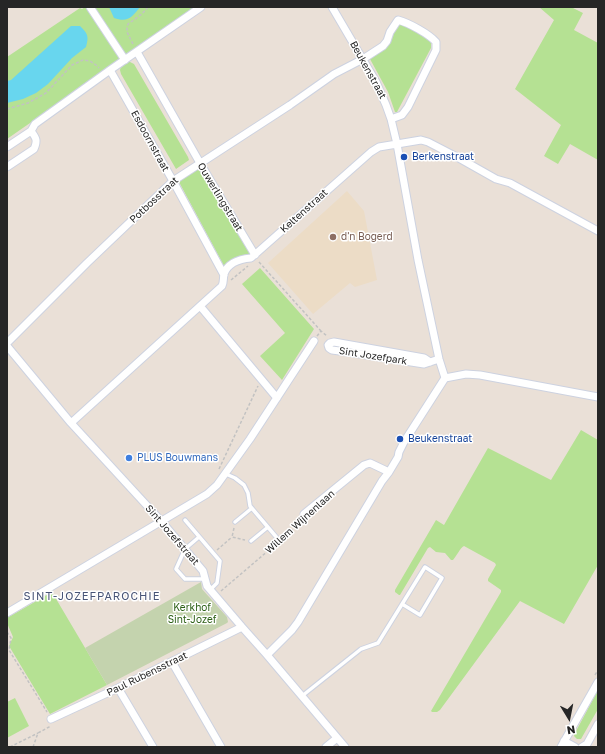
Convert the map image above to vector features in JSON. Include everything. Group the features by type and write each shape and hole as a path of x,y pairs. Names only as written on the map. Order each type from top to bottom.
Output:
{"street":[{"path":"90,7 125,60"},
{"path":"7,147 31,131 35,124 107,72 201,7"},
{"name":"Beukenstraat","path":"332,7 376,82 391,119 418,260 439,359 445,378"},
{"name":"Potbosstraat","path":"7,343 173,181 290,105 334,74 363,59 383,46 398,20 432,37 436,42 436,50 408,107 402,115 391,119"},
{"name":"Ouwerlingstraat","path":"137,52 200,163 256,257"},
{"name":"Esdoornstraat","path":"107,72 173,181 224,275"},
{"path":"7,167 34,148 37,140 31,131"},
{"path":"397,144 421,140 428,142 496,179 510,183 598,231"},
{"name":"Keltenstraat","path":"224,275 227,267 232,263 239,260 256,257 371,152 379,147 397,144"},
{"path":"71,423 222,286 224,282 224,275"},
{"path":"200,306 277,398"},
{"path":"8,611 162,522 207,494 218,485 250,439 314,340"},
{"name":"Sint Jozefpark","path":"430,362 424,358 334,342 328,345 332,350 424,364 430,362 439,359"},
{"name":"Sint Jozefstraat","path":"7,346 71,423 185,549 203,571 207,586 210,590 345,747"},
{"path":"267,655 298,622 382,481 398,457 404,442 445,378 466,374 480,375 598,397"},
{"name":"Willem Wijnenlaan","path":"304,514 364,465 370,464 389,472"},
{"name":"Paul Rubensstraat","path":"51,719 242,627"},
{"path":"172,662 221,747"},
{"path":"575,747 563,744 598,682"},
{"path":"118,688 153,747"},
{"path":"582,747 587,744 598,724"},
{"path":"326,747 337,738"}],"lane":[{"path":"226,474 235,478 244,485 248,493 250,506 278,539"},
{"path":"235,522 252,508"},
{"path":"185,520 220,561 217,583 210,590"},
{"path":"251,541 268,527"},
{"path":"199,537 185,549 176,569 186,579 205,579"},
{"path":"302,696 361,649 378,643 402,604 425,567 442,578 420,614 402,604"}],"path":[{"path":"137,52 127,32 127,27 128,24 142,14 148,7"},
{"path":"7,109 28,102 46,93 72,65 83,60 90,61 107,72"},
{"path":"222,286 229,282 256,257 321,330"},
{"path":"217,472 261,378"},
{"name":"Willem Wijnenlaan","path":"215,596 303,521 304,514"},
{"path":"235,522 232,537 251,541"},
{"path":"7,632 11,638 8,650 51,719 49,728 10,747"},
{"path":"33,747 38,733"}],"shaded area":[{"name":"d'n Bogerd","path":"347,191 364,211 377,280 355,287 350,283 313,314 268,263"}],"green space":[{"path":"85,7 197,7 7,139 7,57 80,8 82,9"},
{"path":"539,7 571,7 583,13 574,30 598,43 598,160 570,144 558,164 544,156 561,125 515,89 554,20"},
{"path":"402,23 429,39 431,48 397,112 395,112 388,92 370,59 398,24"},
{"path":"126,62 134,64 188,157 189,160 176,169 121,74 121,66"},
{"path":"200,167 250,254 243,255 229,261 224,266 179,182 179,178"},
{"path":"260,268 314,329 282,380 260,356 285,333 242,284"},
{"path":"581,430 598,440 598,565 564,624 520,601 440,710 437,712 432,712 431,711 501,592 501,590 488,581 496,565 495,563 464,546 453,560 451,560 445,553 436,552 430,547 400,595 395,592 395,590 436,520 444,525 488,448 551,480"},
{"name":"Kerkhof Sint-Jozef","path":"201,582 202,589 227,617 228,622 107,685 85,648"},
{"path":"52,592 107,685 50,714 9,646 13,637 7,623 7,618"},
{"path":"598,690 598,709 581,739 577,739 574,736 575,733"},
{"path":"15,698 29,726 7,738 7,702"}],"water":[{"path":"109,7 140,7 132,16 123,20 114,18"},
{"path":"71,26 80,26 85,31 88,38 86,47 72,58 48,84 36,93 23,99 7,103 7,81 11,80"}],"place":[{"name":"Berkenstraat","path":"404,157"},
{"name":"d'n Bogerd","path":"333,237"},
{"name":"Beukenstraat","path":"400,439"},
{"name":"PLUS Bouwmans","path":"129,458"}],"district":[{"name":"SINT-JOZEFPAROCHIE","path":"92,597"}]}
